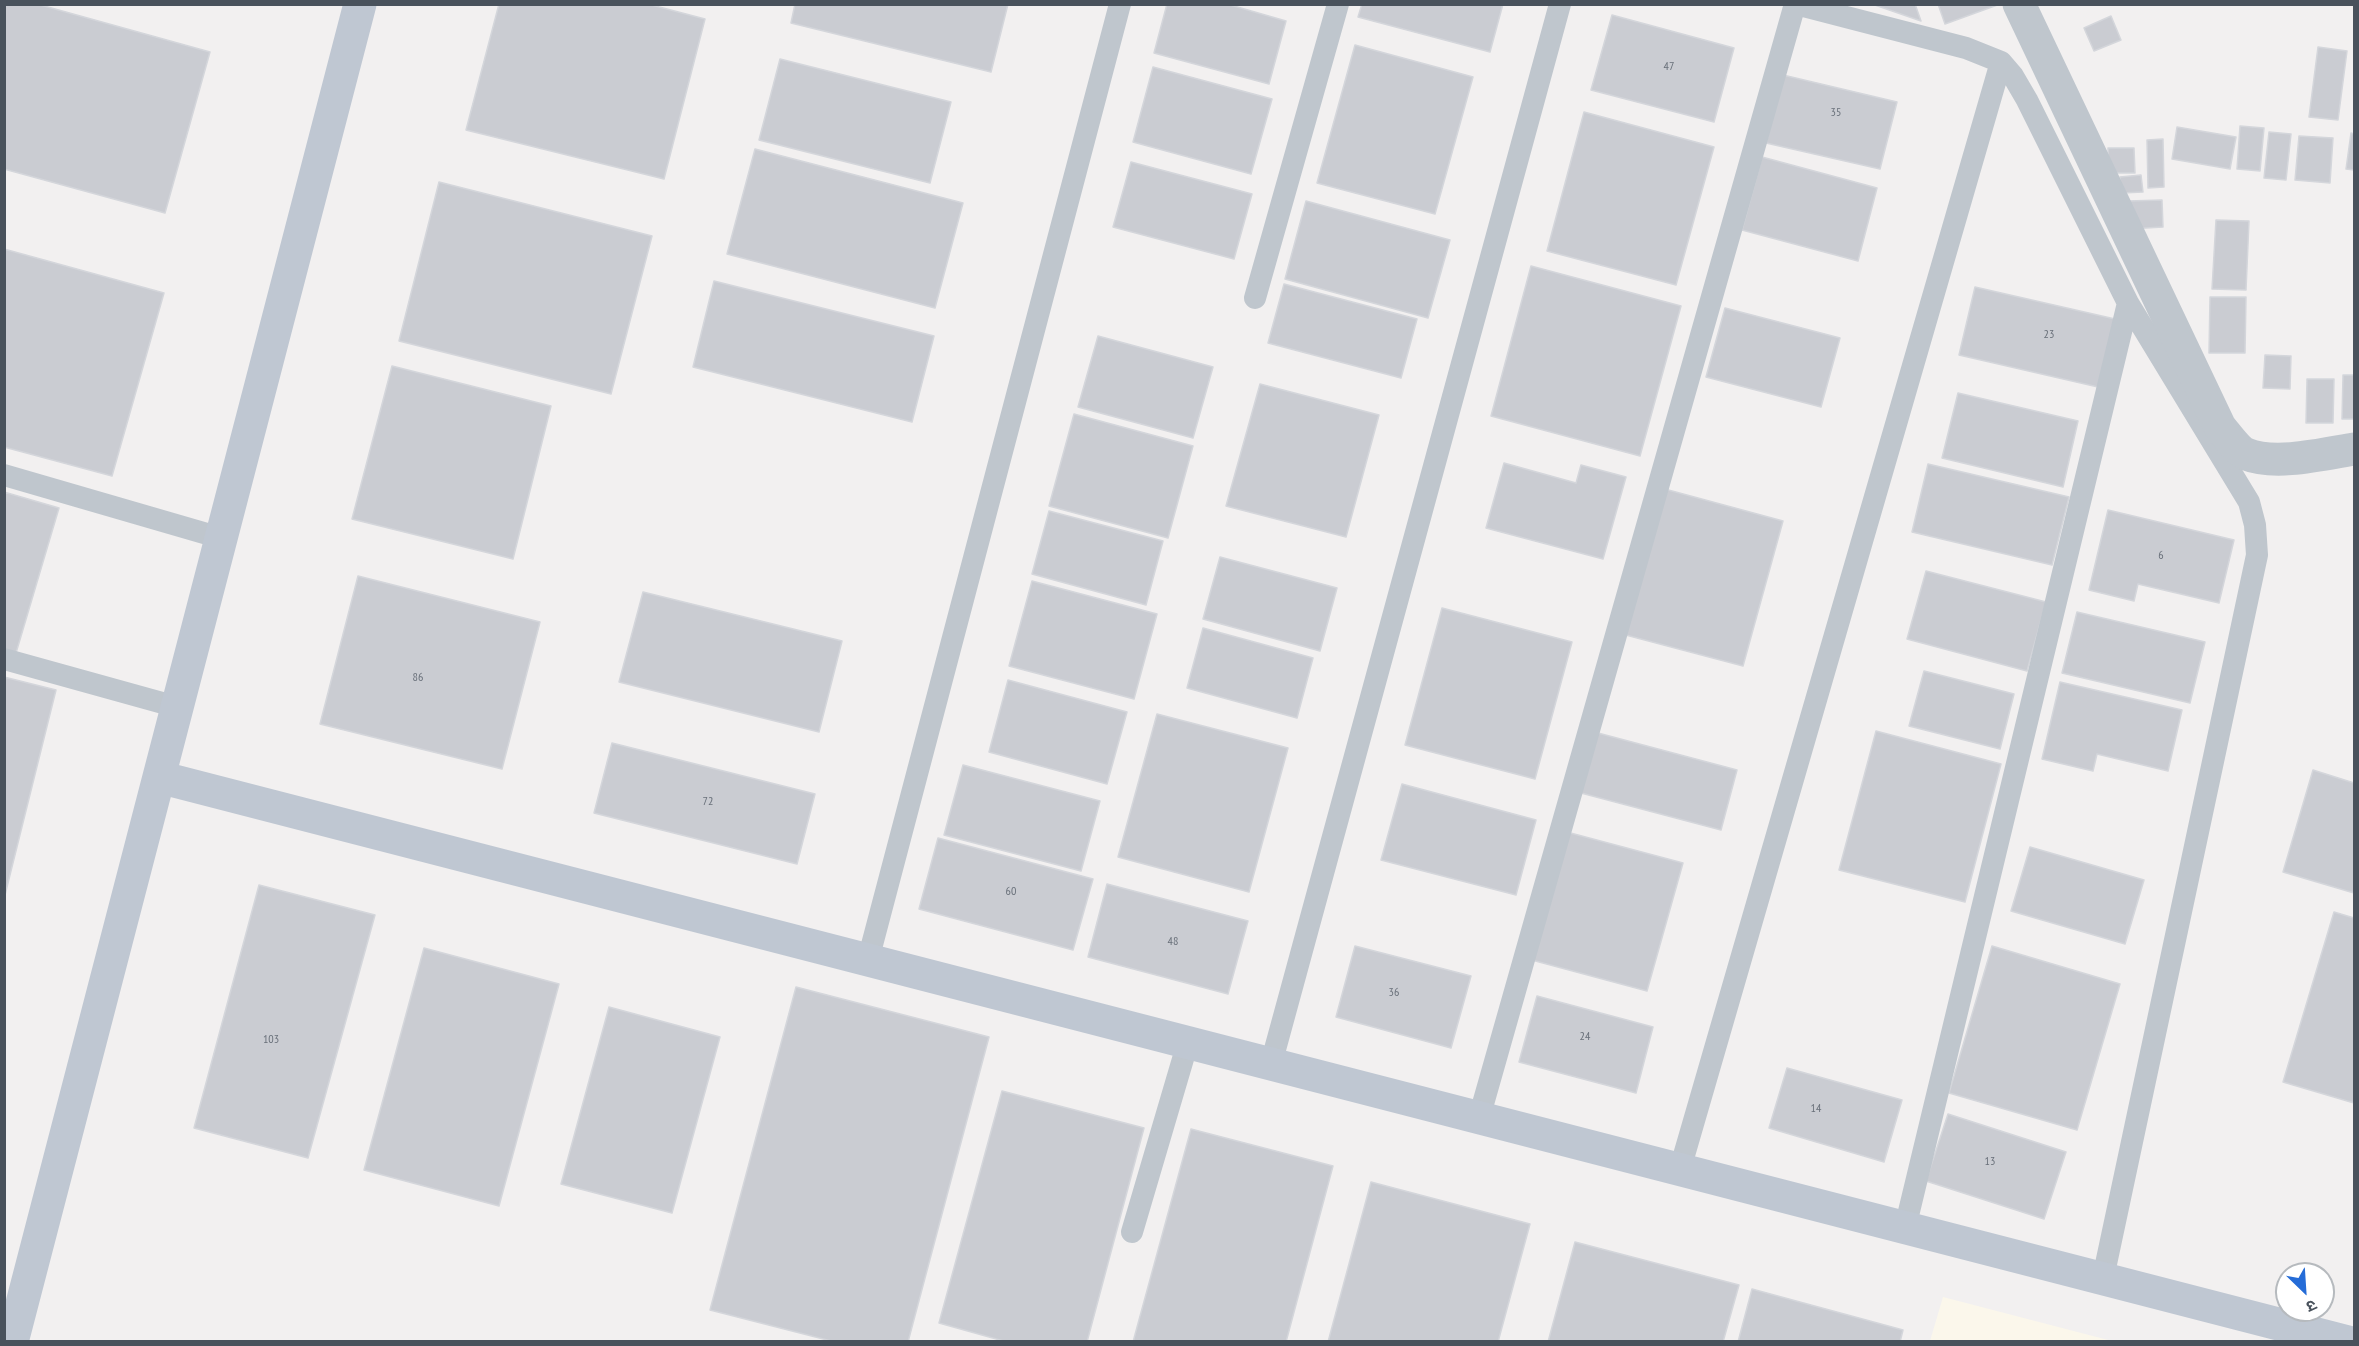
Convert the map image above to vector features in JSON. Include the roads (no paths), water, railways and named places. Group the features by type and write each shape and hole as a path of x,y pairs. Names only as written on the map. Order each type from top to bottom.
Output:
{"street":[{"path":"2019,4 2220,427 2244,454 2270,459 2355,449"},
{"path":"12,1341 221,538 354,6"},
{"path":"159,777 2348,1341"}],"lane":[{"path":"868,960 1120,4"},
{"path":"1256,298 1338,4"},
{"path":"1271,1064 1560,4"},
{"path":"1479,1118 1795,4 1966,48 2001,62 2013,76 2027,100 2128,303 2249,502 2255,525 2257,555 2103,1278"},
{"path":"1680,1169 2001,62"},
{"path":"1905,1228 2128,303"},
{"path":"4,475 221,538"},
{"path":"4,659 177,707"},
{"path":"1132,1232 1188,1042"}]}
